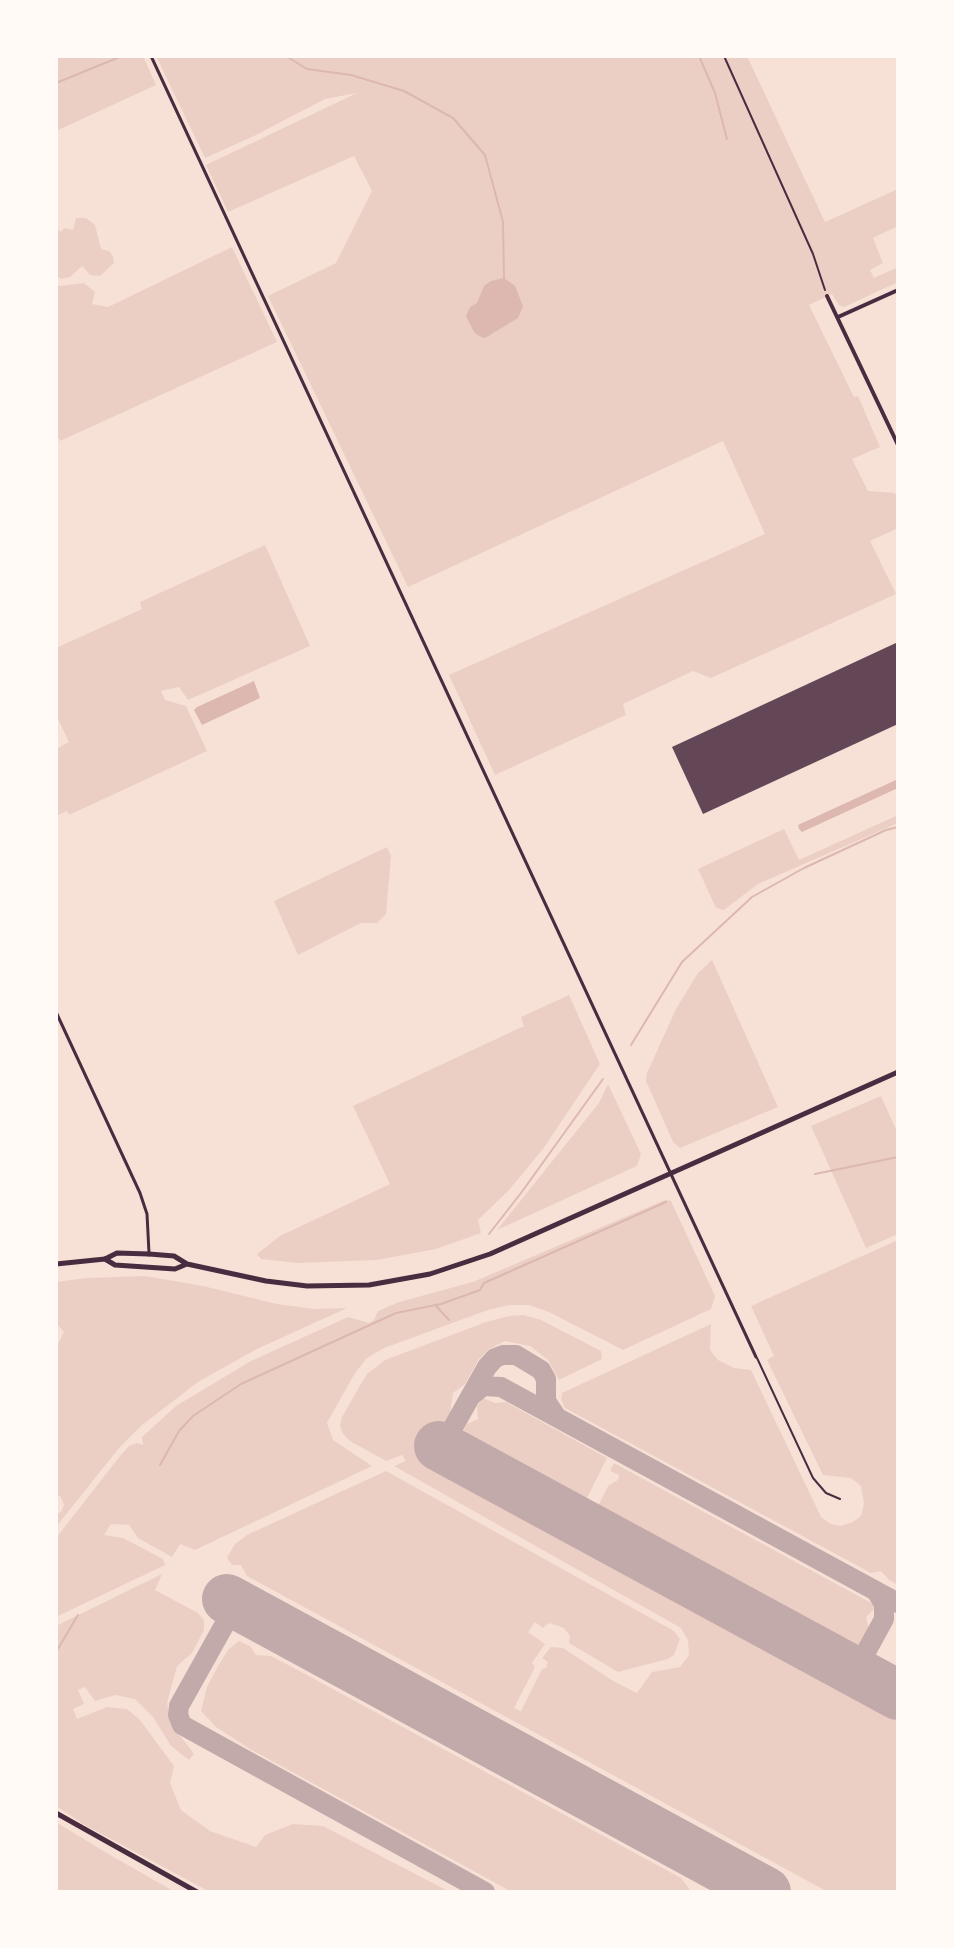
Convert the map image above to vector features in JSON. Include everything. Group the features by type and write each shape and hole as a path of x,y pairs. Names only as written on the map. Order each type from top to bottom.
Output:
{"main road":[{"path":"56,1264 105,1259 117,1253 149,1254 174,1256 187,1264 266,1281 307,1286 348,1287 400,1281 472,1261 898,1072"},
{"path":"105,1259 115,1265 175,1269 187,1264"},
{"path":"56,1813 197,1892"}],"street":[{"path":"151,56 756,1357"},
{"path":"838,317 898,290"},
{"path":"827,296 898,445"},
{"path":"56,1012 132,1173 147,1214 149,1254"}],"lane":[{"path":"756,1357 813,1478 826,1493 840,1499"}],"path":[{"path":"724,56 813,254 827,296"}],"shaded area":[{"path":"56,56 143,56 156,85 56,131"},
{"path":"156,56 747,56 825,222 898,189 898,226 873,238 883,263 870,270 874,278 898,267 898,282 844,307 832,294 809,305 854,397 858,396 880,447 852,459 868,491 895,493 898,500 898,528 870,541 896,594 711,678 693,671 623,704 626,715 495,775 449,675 765,534 723,441 408,587 268,296 336,263 372,191 354,156 228,212 206,165 357,93 325,99 205,158"},
{"path":"76,218 86,218 95,225 101,249 109,251 114,263 100,276 90,275 82,266 70,277 61,279 56,275 56,228 61,232 64,228 73,230"},
{"path":"232,247 277,342 60,441 56,433 56,284 84,283 95,292 92,304 108,307"},
{"path":"504,278 515,286 523,306 518,318 485,338 479,336 466,316 470,307 477,303 484,286"},
{"path":"265,545 310,646 188,700 179,687 161,691 165,700 186,706 207,751 69,815 67,811 56,816 56,749 69,742 56,715 56,648 142,609 140,602"},
{"path":"254,681 260,698 202,725 194,710 197,707"},
{"path":"898,779 898,788 802,832 799,829 798,825"},
{"path":"898,815 898,823 758,884 724,910 716,908 698,869 784,829 799,860"},
{"path":"387,847 391,856 386,914 377,923 361,923 298,955 274,901"},
{"path":"712,960 778,1107 680,1148 673,1142 646,1081 647,1073 676,1009 698,973"},
{"path":"569,995 600,1064 543,1149 509,1190 478,1220 481,1233 436,1249 377,1260 298,1263 261,1259 257,1254 280,1236 390,1184 353,1106 524,1026 521,1017"},
{"path":"608,1084 641,1154 637,1166 497,1230 599,1103"},
{"path":"881,1096 898,1134 898,1234 866,1248 811,1126"},
{"path":"665,1200 671,1201 715,1296 711,1309 623,1350 529,1305 509,1305 488,1310 384,1348 367,1358 355,1373 327,1423 333,1440 372,1466 195,1550 180,1544 172,1557 138,1538 129,1525 111,1524 104,1535 123,1538 163,1559 165,1565 56,1617 56,1538 129,1446 137,1443 143,1445 142,1437 176,1406 251,1361 348,1317 369,1323 378,1311 399,1302 473,1282"},
{"path":"898,1240 898,1585 881,1571 871,1573 565,1408 561,1400 562,1393 711,1324 710,1350 718,1360 734,1368 751,1370 821,1517 840,1526 853,1522 861,1516 864,1504 861,1486 851,1478 823,1475 767,1360 774,1356 751,1306"},
{"path":"145,1276 277,1304 314,1309 347,1308 257,1349 198,1382 142,1425 119,1448 56,1527 56,1514 61,1512 64,1505 56,1494 56,1347 64,1332 56,1323 56,1282"},
{"path":"523,1315 541,1320 601,1351 602,1359 559,1380 548,1360 530,1346 505,1341 489,1349 479,1359 465,1384 453,1393 450,1413 426,1456 898,1715 898,1892 828,1892 247,1576 241,1565 232,1565 227,1558 235,1544 247,1535 386,1471 674,1631 680,1639 674,1655 668,1659 618,1672 569,1643 570,1636 564,1628 549,1623 543,1628 535,1622 528,1632 545,1644 532,1663 535,1667 514,1708 521,1711 542,1669 546,1668 548,1662 542,1658 551,1647 563,1648 637,1693 652,1672 680,1667 689,1655 688,1640 681,1628 394,1466 406,1461 402,1455 386,1461 343,1434 340,1426 342,1417 367,1374 385,1360 486,1322"},
{"path":"483,1398 495,1403 506,1402 607,1458 583,1506 481,1451 475,1439 466,1436 464,1429 478,1419 477,1406"},
{"path":"614,1463 873,1604 874,1609 866,1617 869,1629 859,1645 854,1647 841,1638 831,1640 595,1512 608,1486 618,1480 619,1475 610,1471"},
{"path":"162,1574 155,1590 198,1613 204,1621 204,1630 192,1653 177,1666 167,1703 171,1724 194,1754 189,1760 171,1746 153,1717 135,1699 115,1695 95,1701 85,1687 78,1690 84,1704 73,1709 77,1719 107,1707 127,1709 140,1720 174,1766 170,1783 181,1810 210,1831 256,1847 265,1835 293,1824 323,1826 450,1892 210,1892 83,1824 56,1806 56,1626"},
{"path":"239,1641 250,1646 256,1655 271,1656 307,1675 681,1878 690,1890 699,1892 512,1892 250,1749 216,1727 201,1711 207,1687 228,1650"},
{"path":"56,1822 105,1852 175,1892 56,1892"}],"building":[{"path":"898,642 898,724 703,814 672,747"}],"waterway":[{"path":"56,83 122,56"},
{"path":"286,56 307,69 351,75 404,91 453,118 485,155 503,222 504,278"},
{"path":"699,56 715,93 727,139"},
{"path":"631,1045 682,962 752,897 804,868 898,827"},
{"path":"489,1234 603,1079"},
{"path":"815,1174 898,1157"},
{"path":"160,1465 179,1431 193,1416 241,1384 396,1313 441,1304 480,1290 484,1283 666,1202"},
{"path":"436,1306 449,1320"},
{"path":"56,1652 78,1615"}],"taxiway":[{"path":"442,1447 487,1367 503,1355 516,1355 541,1370 546,1379 546,1401 556,1416"},
{"path":"471,1396 483,1386 501,1387 898,1603"},
{"path":"855,1672 884,1619 884,1604 876,1591"},
{"path":"236,1604 179,1706 182,1725 485,1892"},
{"path":"737,1892 745,1888 758,1888"}],"runway":[{"path":"439,1446 898,1695"},
{"path":"227,1599 766,1892"}]}
